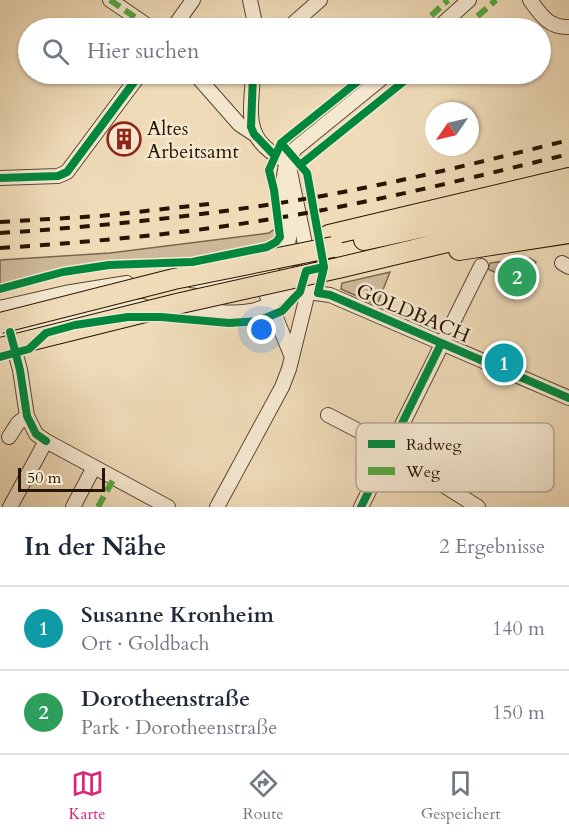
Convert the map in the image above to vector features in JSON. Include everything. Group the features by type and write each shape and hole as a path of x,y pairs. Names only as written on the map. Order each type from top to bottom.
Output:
{"highway":[{"path":"331,241 569,178"},
{"path":"2,325 174,279 285,246 331,241 569,195"},
{"path":"2,325 181,303 569,213"},
{"path":"382,258 442,252 569,233"}],"street":[{"path":"110,0 136,18"},
{"path":"180,18 193,0"},
{"path":"250,0 254,18"},
{"path":"299,18 320,0"},
{"path":"449,18 469,0"},
{"path":"530,0 545,18"},
{"path":"551,24 569,27"},
{"path":"0,178 58,176 67,172 133,84"},
{"path":"204,84 239,124 254,134 271,154 288,162"},
{"path":"253,84 251,119 254,134"},
{"path":"2,325 100,286 162,280 231,284 253,277 284,253 290,237 283,178 293,151 375,84"},
{"path":"217,507 282,387 308,292 311,273 288,162"},
{"path":"2,325 116,308 167,305 238,312 269,306 289,288 299,270 306,245"},
{"path":"271,265 262,286 292,357"},
{"path":"402,423 481,266"},
{"name":"GOLDBACH","path":"308,292 330,295 569,398"},
{"path":"2,325 20,370 27,416 36,434 168,507"},
{"path":"328,415 356,431"},
{"path":"9,437 18,423 27,416"},
{"path":"9,507 46,441"},
{"path":"72,507 94,467"},
{"path":"361,507 368,492"},
{"path":"455,492 478,507"}],"shaded area":[{"path":"276,228 276,235 271,242 194,259 88,264 0,286 0,260 110,253 269,233"},
{"path":"529,258 536,262 525,286 488,269 490,263"},
{"path":"390,272 377,305 341,289 342,283"}],"railway":[{"path":"0,233 158,219 316,197 411,178 569,140"},
{"path":"0,248 136,237 309,213 384,198 569,154"},
{"path":"0,222 100,216 209,204"}],"marked path":[{"path":"110,0 136,18"},
{"path":"429,18 448,0"},
{"path":"475,18 496,0"},
{"path":"98,507 114,478"}],"cycle path":[{"path":"0,178 58,176 67,172 133,84"},
{"path":"253,84 251,127 254,134 274,155"},
{"path":"0,289 63,272 109,265 192,262 267,247 276,242 280,237 269,170 281,143 355,84"},
{"path":"300,165 401,84"},
{"path":"281,143 307,173 324,267 318,293 330,295 569,398"},
{"path":"0,357 29,349 46,333 75,325 128,317 161,317 229,323 258,321 282,311 300,292 306,271 324,267"},
{"path":"10,332 20,370 27,416 36,434 46,441"},
{"path":"402,423 441,344"},
{"path":"361,507 368,492"}],"place":[{"name":"Altes Arbeitsamt","path":"124,139"},
{"name":"Dorotheenstraße","path":"517,277"},
{"name":"Susanne Kronheim","path":"504,363"}]}
